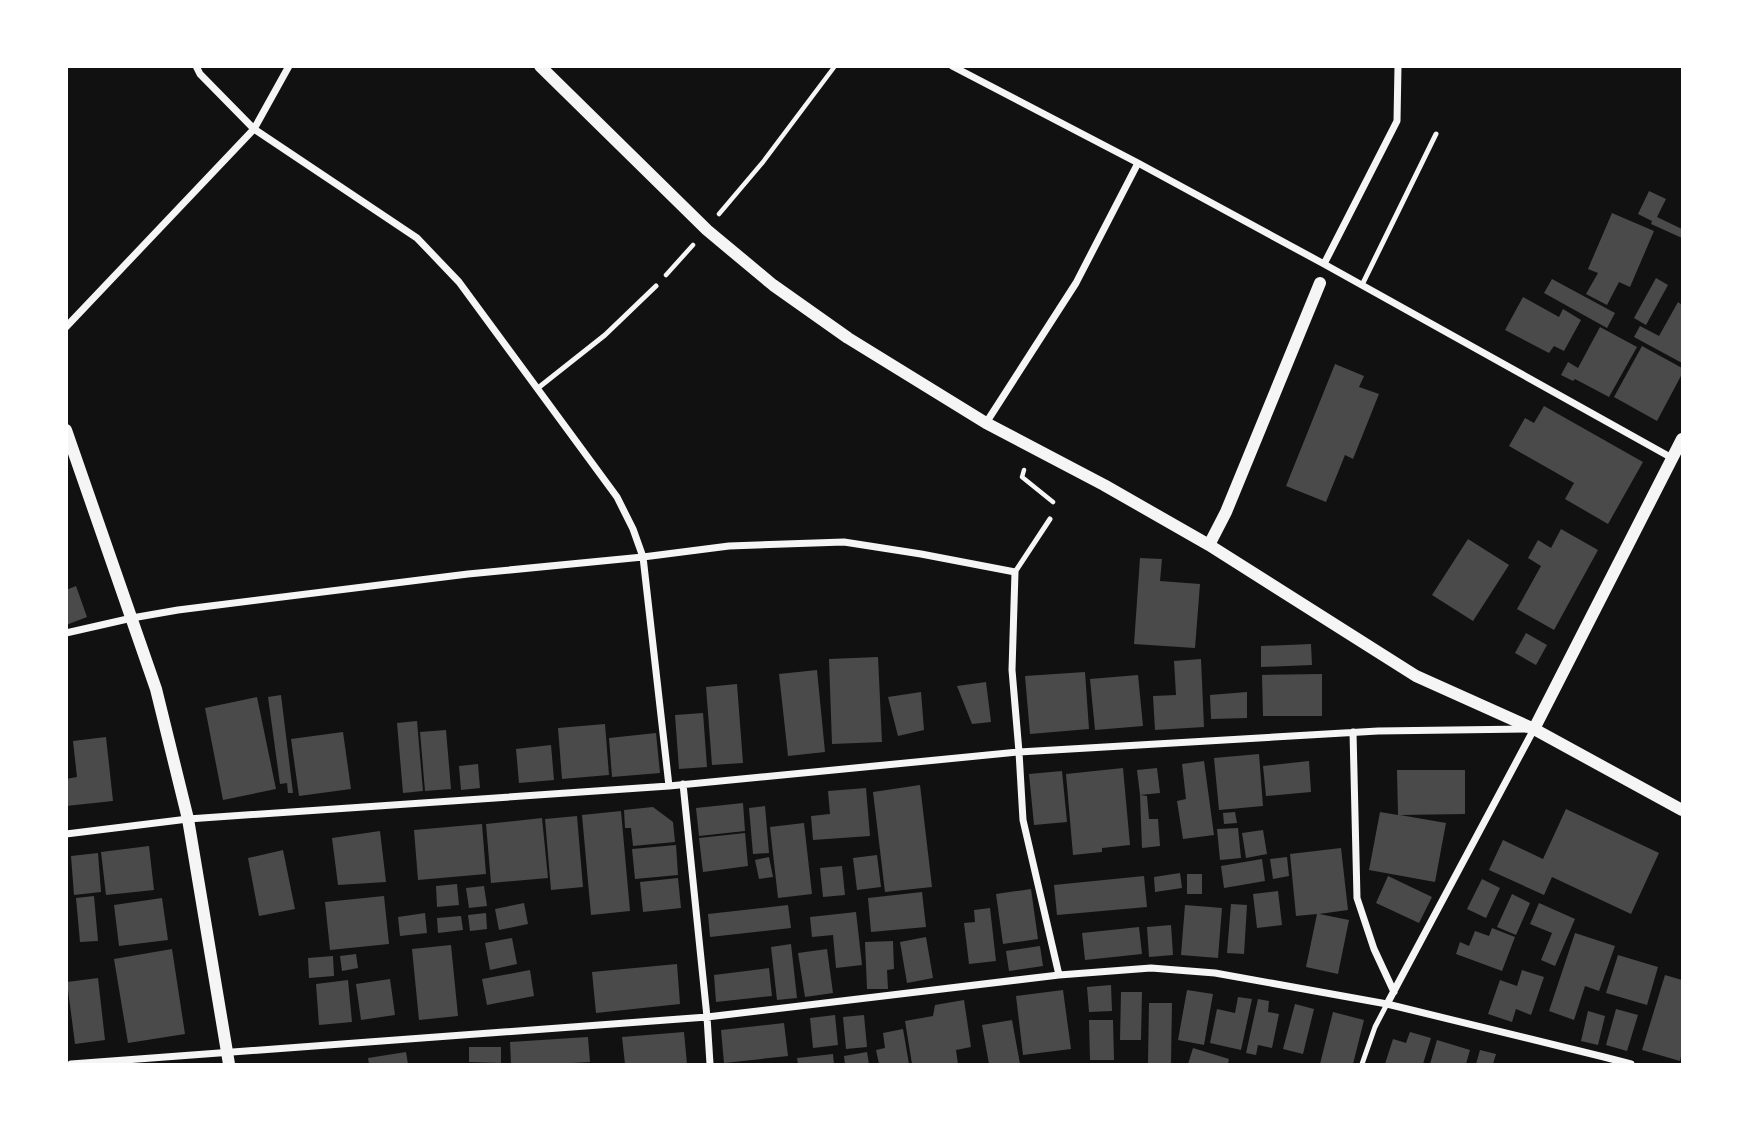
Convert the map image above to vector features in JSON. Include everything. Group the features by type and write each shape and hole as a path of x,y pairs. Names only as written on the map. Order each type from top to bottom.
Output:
{"street":[{"path":"196,66 200,74 254,129 417,238 459,282 617,497 633,529 642,557 669,786"},
{"path":"66,327 254,129 289,66"},
{"path":"540,66 707,230 773,285 848,338 986,423 1104,485 1209,545 1416,676 1534,729 1682,810"},
{"path":"1324,264 1397,121 1398,66"},
{"path":"953,67 1324,264 1672,458"},
{"path":"986,423 1076,283 1138,163"},
{"path":"1209,545 1226,512 1320,283"},
{"path":"66,430 156,689 188,819 228,1058"},
{"path":"1387,1004 1534,729 1682,439"},
{"path":"66,633 178,610 468,574 729,546 844,542 1015,572 1012,670 1023,820 1059,975"},
{"path":"66,834 188,819 669,786 1019,752 1353,732 1534,729"},
{"path":"1353,732 1357,898 1374,949 1394,992"},
{"path":"683,784 710,1065"},
{"path":"71,1065 228,1058 707,1017 1059,975 1151,968 1215,973 1387,1004 1631,1065"}],"lane":[{"path":"1362,285 1436,134"},
{"path":"538,388 605,335 656,286"},
{"path":"1015,572 1050,519"},
{"path":"1362,1065 1375,1027 1387,1004"}],"path":[{"path":"707,230 763,162 835,66"},
{"path":"656,286 688,251"},
{"path":"1024,470 1022,477 1055,504 1050,519"}],"building":[{"path":"1649,191 1666,199 1657,217 1682,229 1682,238 1651,224 1652,221 1638,214"},
{"path":"1612,213 1654,231 1630,287 1619,282 1607,305 1586,294 1598,273 1588,269"},
{"path":"1656,278 1668,285 1646,325 1634,318"},
{"path":"1552,279 1615,313 1607,328 1544,293"},
{"path":"1523,297 1559,317 1563,309 1581,320 1564,351 1554,346 1549,353 1505,330"},
{"path":"1678,302 1682,305 1682,363 1634,337 1640,326 1659,336"},
{"path":"1600,327 1637,347 1609,397 1575,379 1573,381 1561,375 1568,362 1578,368"},
{"path":"1642,346 1682,368 1682,374 1657,421 1614,397"},
{"path":"1335,364 1364,376 1359,387 1379,394 1353,459 1345,455 1326,502 1286,486"},
{"path":"1544,406 1643,462 1608,524 1565,499 1574,483 1509,446 1525,418 1534,423"},
{"path":"1561,529 1598,550 1554,630 1517,609 1541,566 1528,558 1538,540 1551,548"},
{"path":"1468,539 1509,565 1473,621 1432,595"},
{"path":"1140,558 1162,559 1160,581 1200,584 1195,648 1134,644"},
{"path":"76,586 87,617 66,625 66,590"},
{"path":"1526,633 1547,645 1536,665 1515,653"},
{"path":"1311,644 1312,665 1261,667 1261,646"},
{"path":"878,657 882,742 832,744 829,659"},
{"path":"1201,659 1204,727 1155,730 1153,696 1176,695 1174,661"},
{"path":"817,670 825,752 788,756 779,674"},
{"path":"1085,672 1089,729 1030,734 1025,676"},
{"path":"1322,674 1322,716 1263,716 1262,675"},
{"path":"1138,675 1143,726 1095,730 1090,679"},
{"path":"986,682 991,722 972,724 957,686"},
{"path":"737,684 743,763 712,765 706,687"},
{"path":"921,692 924,730 898,736 888,697"},
{"path":"1247,692 1247,718 1211,719 1210,695"},
{"path":"281,695 293,793 288,793 287,783 280,784 268,697"},
{"path":"257,697 276,789 223,800 205,708"},
{"path":"703,713 707,767 679,769 675,715"},
{"path":"417,721 423,791 403,793 397,723"},
{"path":"605,724 609,775 562,779 558,728"},
{"path":"446,730 451,789 425,791 420,732"},
{"path":"343,732 351,789 299,796 291,739"},
{"path":"656,733 660,773 612,777 609,738"},
{"path":"106,737 113,801 66,806 66,779 77,777 73,741"},
{"path":"551,745 554,780 519,783 516,749"},
{"path":"1259,754 1263,806 1219,810 1214,758"},
{"path":"1204,761 1214,835 1183,839 1177,801 1186,799 1182,764"},
{"path":"1309,761 1311,792 1266,796 1263,766"},
{"path":"478,764 480,788 461,790 459,766"},
{"path":"1123,768 1130,845 1073,855 1066,774"},
{"path":"1157,768 1160,793 1140,795 1137,770"},
{"path":"1397,770 1465,770 1465,814 1400,815 1446,823 1435,882 1369,870 1380,812 1398,815"},
{"path":"1062,771 1067,822 1034,825 1029,774"},
{"path":"920,785 932,887 885,892 873,792"},
{"path":"866,788 870,836 813,840 811,816 830,814 828,791"},
{"path":"1140,795 1147,796 1149,819 1158,819 1160,846 1142,848"},
{"path":"743,803 745,831 699,836 696,808"},
{"path":"765,806 769,853 753,854 749,808"},
{"path":"653,807 673,822 675,842 633,846 631,828 625,828 624,810"},
{"path":"1566,809 1659,853 1631,914 1552,877 1544,895 1489,870 1503,840 1543,859"},
{"path":"621,811 630,911 591,915 582,815"},
{"path":"1235,812 1237,823 1224,824 1223,813"},
{"path":"577,816 583,887 551,890 545,819"},
{"path":"542,818 548,878 491,883 486,824"},
{"path":"804,823 812,894 778,898 770,827"},
{"path":"482,824 486,874 418,880 414,830"},
{"path":"1238,828 1241,858 1220,860 1217,829"},
{"path":"1263,830 1267,854 1246,858 1242,833"},
{"path":"380,831 386,882 338,885 332,838"},
{"path":"745,833 748,866 703,872 699,838"},
{"path":"676,845 678,875 635,879 632,849"},
{"path":"149,846 154,890 106,895 101,852"},
{"path":"1341,848 1348,910 1319,914 1349,920 1338,974 1306,967 1317,914 1296,916 1290,854"},
{"path":"283,850 295,909 259,916 248,858"},
{"path":"98,853 101,892 74,895 71,856"},
{"path":"877,855 881,887 857,890 853,858"},
{"path":"769,857 773,877 759,879 755,860"},
{"path":"1287,857 1289,876 1273,879 1270,859"},
{"path":"1262,859 1265,881 1224,888 1221,866"},
{"path":"842,866 845,895 823,897 820,868"},
{"path":"1180,873 1182,888 1155,892 1154,877"},
{"path":"1187,874 1202,874 1202,894 1187,894"},
{"path":"1144,876 1147,907 1057,915 1054,885"},
{"path":"1388,876 1432,897 1419,923 1376,903"},
{"path":"678,878 681,908 643,912 640,882"},
{"path":"1482,879 1500,888 1486,918 1467,909"},
{"path":"457,884 459,905 437,907 436,886"},
{"path":"484,886 487,906 469,908 466,888"},
{"path":"1031,889 1038,939 1003,944 996,894"},
{"path":"1278,891 1282,925 1257,928 1253,894"},
{"path":"922,892 926,927 871,932 868,898"},
{"path":"1512,894 1530,903 1516,935 1497,927"},
{"path":"94,896 98,941 80,942 76,898"},
{"path":"384,896 389,944 330,950 325,902"},
{"path":"162,898 168,940 119,946 114,905"},
{"path":"524,903 528,924 499,930 495,909"},
{"path":"1539,903 1575,919 1555,966 1541,960 1552,933 1530,924"},
{"path":"1231,904 1247,905 1244,954 1227,953"},
{"path":"788,905 791,928 710,937 708,914"},
{"path":"1185,905 1222,908 1218,958 1181,955"},
{"path":"990,908 996,961 969,964 964,923 975,922 974,910"},
{"path":"856,912 862,965 836,968 833,935 812,937 810,917"},
{"path":"425,913 427,933 400,936 398,917"},
{"path":"486,913 487,929 470,931 468,915"},
{"path":"461,916 463,930 438,933 437,918"},
{"path":"1171,925 1173,955 1149,957 1147,927"},
{"path":"1139,927 1142,954 1085,960 1082,933"},
{"path":"1492,928 1515,937 1502,971 1456,954 1460,942 1469,946 1475,931 1489,936"},
{"path":"1575,933 1615,946 1599,991 1585,986 1574,1020 1549,1011"},
{"path":"926,937 933,978 907,983 900,942"},
{"path":"512,938 517,964 490,970 485,943"},
{"path":"893,941 894,969 887,970 888,989 867,989 865,942"},
{"path":"791,944 797,998 777,1000 771,947"},
{"path":"451,945 458,1016 419,1020 412,949"},
{"path":"1040,946 1043,966 1009,971 1006,951"},
{"path":"172,949 185,1034 128,1043 114,959"},
{"path":"827,949 833,993 805,997 798,953"},
{"path":"356,954 358,968 342,971 340,956"},
{"path":"1618,955 1658,967 1647,1005 1606,993"},
{"path":"333,956 334,976 309,978 308,958"},
{"path":"677,964 680,1004 596,1013 592,972"},
{"path":"769,968 772,996 716,1002 714,975"},
{"path":"530,970 534,996 487,1005 482,979"},
{"path":"1522,970 1544,977 1531,1015 1516,1009 1512,1022 1488,1014 1500,980 1517,986"},
{"path":"1665,975 1682,980 1680,1061 1642,1050"},
{"path":"98,978 105,1040 75,1044 67,982"},
{"path":"390,979 395,1015 361,1020 356,984"},
{"path":"348,980 352,1022 319,1025 316,984"},
{"path":"1111,985 1112,1011 1089,1012 1087,987"},
{"path":"1063,990 1071,1049 1023,1055 1016,996"},
{"path":"1187,990 1213,994 1204,1045 1178,1040"},
{"path":"1121,992 1142,992 1141,1040 1120,1040"},
{"path":"1238,997 1252,999 1241,1050 1210,1043 1217,1009 1235,1013"},
{"path":"1258,999 1269,1001 1268,1012 1279,1014 1272,1048 1258,1045 1256,1055 1246,1053"},
{"path":"964,1000 971,1047 956,1050 958,1064 912,1064 905,1021 933,1016 935,1005"},
{"path":"1149,1003 1172,1003 1171,1064 1148,1064"},
{"path":"1295,1004 1314,1009 1303,1054 1283,1049"},
{"path":"1616,1009 1638,1015 1627,1051 1606,1045"},
{"path":"1588,1011 1605,1016 1598,1045 1581,1041"},
{"path":"1333,1012 1364,1020 1353,1064 1320,1064"},
{"path":"835,1015 838,1045 813,1048 810,1018"},
{"path":"864,1015 867,1047 846,1049 843,1017"},
{"path":"1012,1020 1020,1064 989,1064 982,1025"},
{"path":"1089,1020 1113,1020 1114,1060 1090,1060"},
{"path":"784,1023 788,1056 724,1063 721,1030"},
{"path":"903,1029 909,1064 879,1064 876,1050 885,1048 883,1033"},
{"path":"684,1032 687,1064 625,1064 622,1037"},
{"path":"1410,1032 1431,1038 1423,1064 1385,1064 1393,1039 1406,1043"},
{"path":"588,1037 590,1062 511,1064 510,1042"},
{"path":"1437,1040 1470,1050 1466,1064 1430,1064"},
{"path":"469,1047 501,1047 501,1063 469,1062"},
{"path":"1193,1048 1229,1059 1228,1064 1188,1064"},
{"path":"1480,1050 1496,1054 1493,1064 1476,1064"},
{"path":"406,1052 408,1064 369,1064 368,1058"},
{"path":"867,1052 869,1064 845,1064 844,1056"},
{"path":"833,1054 834,1064 798,1064 797,1058"}]}
